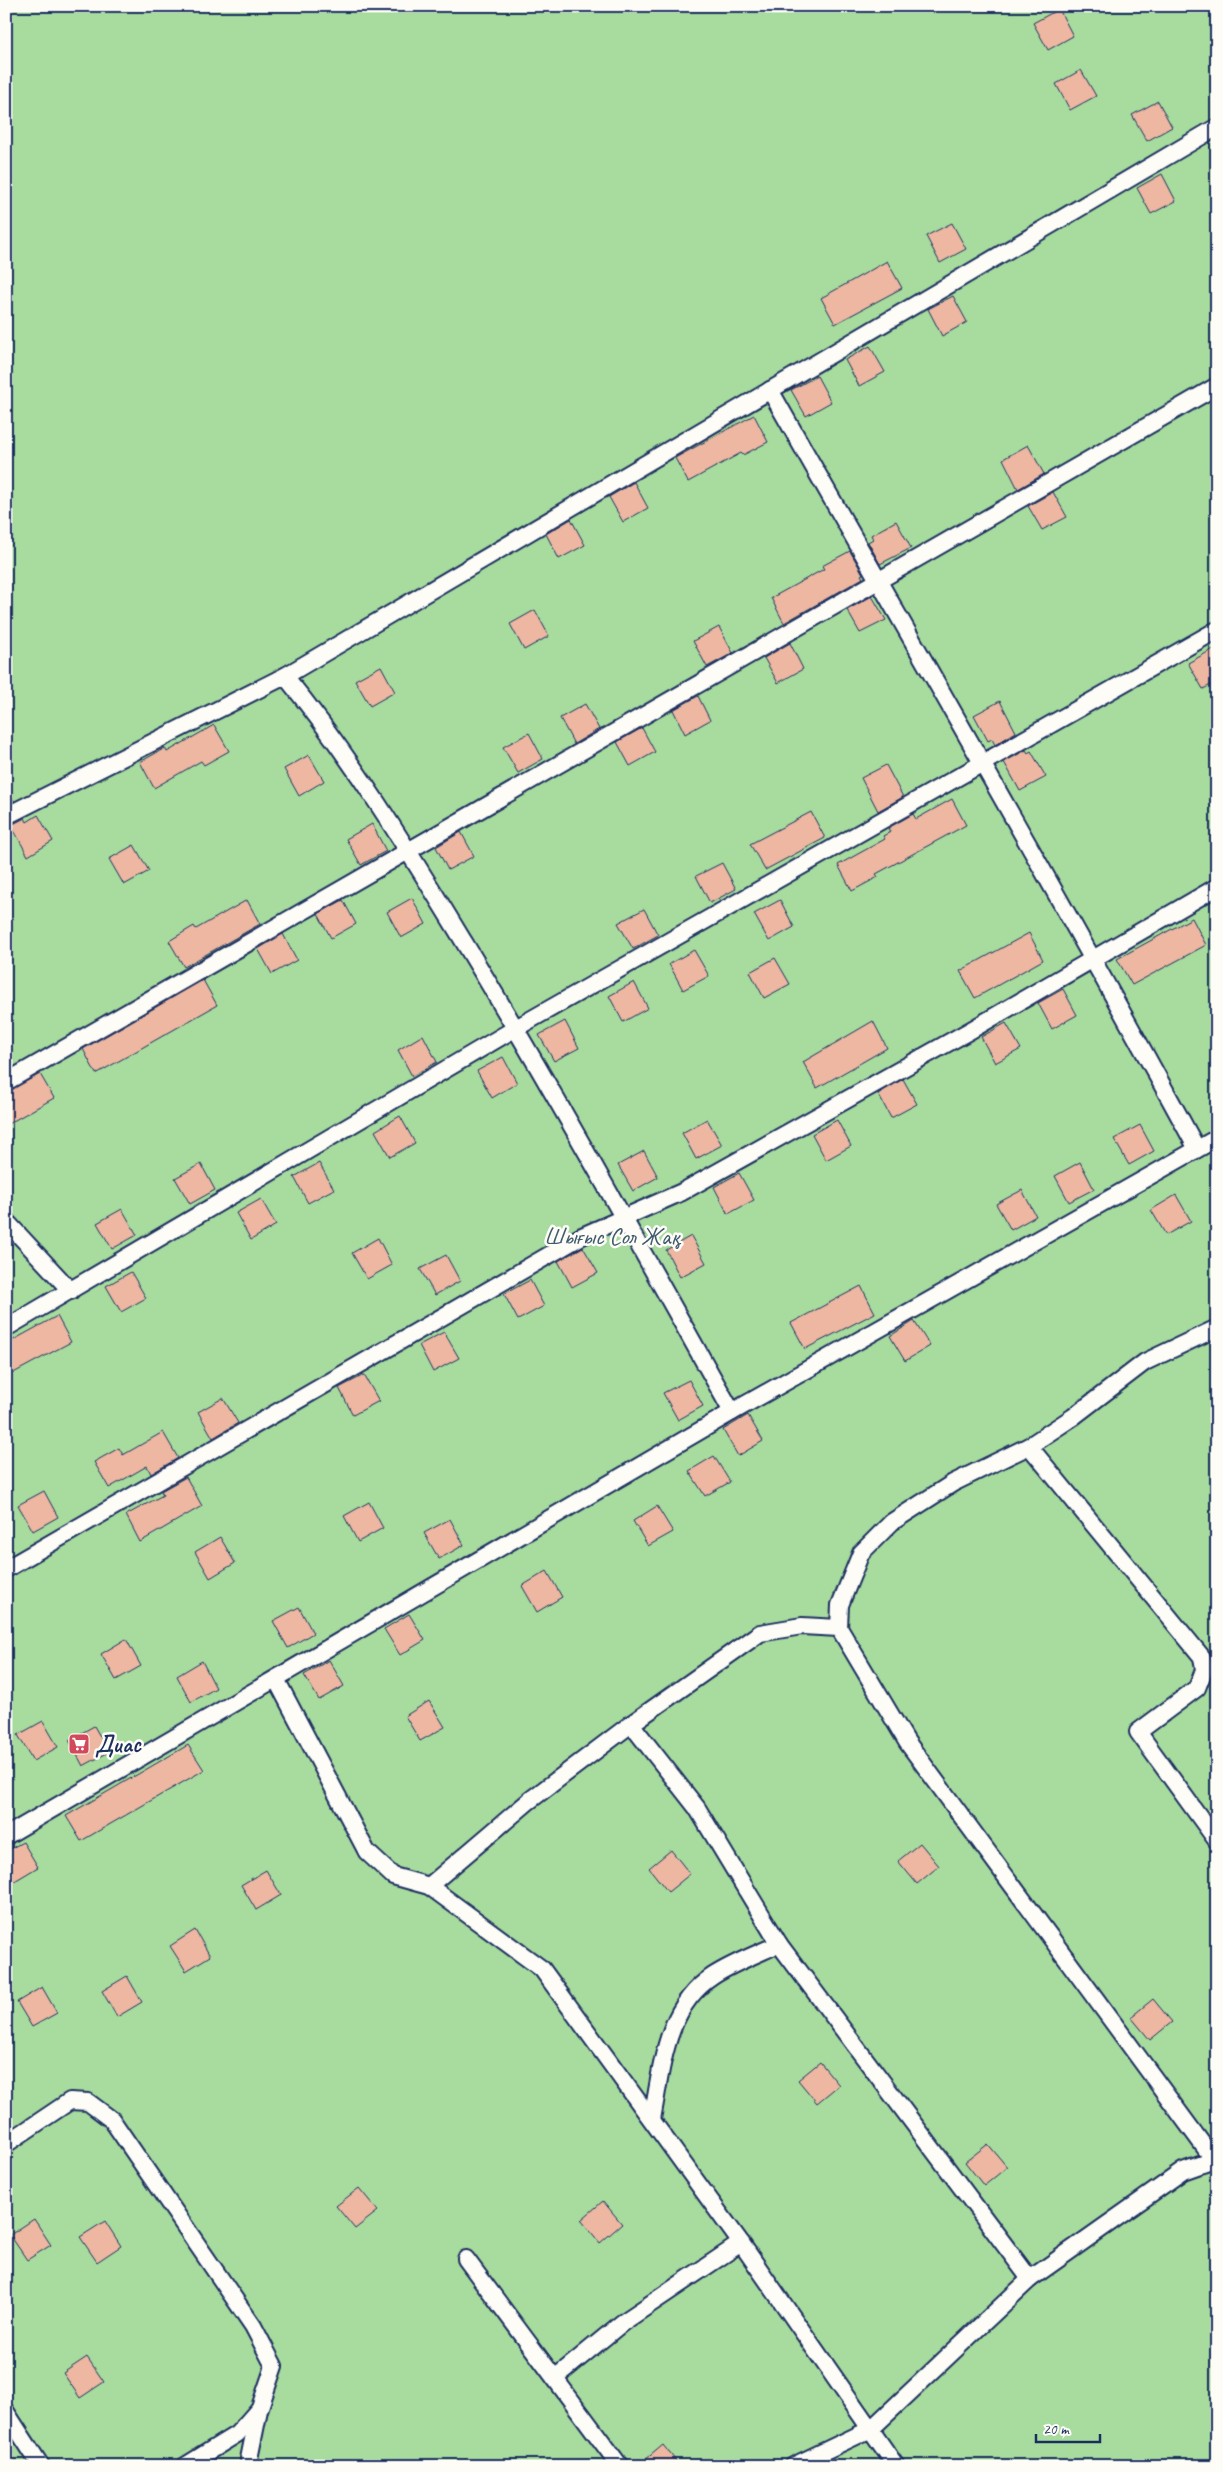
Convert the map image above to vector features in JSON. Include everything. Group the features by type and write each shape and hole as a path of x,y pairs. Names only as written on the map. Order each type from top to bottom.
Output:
{"street":[{"path":"6,816 285,676 1217,127"},
{"path":"6,1082 1217,386"},
{"path":"770,390 982,766 1093,957 1197,1149"},
{"path":"6,1328 516,1028 982,766 1217,630"},
{"path":"285,676 324,723 408,851 516,1028 732,1412"},
{"path":"6,1569 582,1236 682,1192 971,1030 1093,957 1217,887"},
{"path":"6,1836 732,1412 1217,1138"},
{"path":"6,1220 70,1291"},
{"path":"793,2466 871,2429 1030,2279 1183,2171 1215,2162 907,1742 839,1628 840,1605 862,1553 892,1522 953,1483 1029,1446 1073,1417 1144,1362 1217,1328"},
{"path":"1029,1446 1202,1657 1204,1670 1197,1688 1138,1732 1217,1841"},
{"path":"429,1886 529,1801 631,1724 760,1633 802,1626 839,1628"},
{"path":"276,1679 368,1852 393,1876 429,1886 542,1969 741,2242 896,2466"},
{"path":"631,1724 697,1808 778,1944 1030,2279"},
{"path":"652,2119 668,2036 683,2004 712,1976 778,1944"},
{"path":"6,2144 70,2101 88,2102 112,2120 253,2326 274,2366 259,2410 248,2459 252,2466"},
{"path":"555,2378 622,2323 741,2242"},
{"path":"466,2259 620,2466"},
{"path":"185,2466 236,2434 259,2410"},
{"path":"6,2412 41,2466"}],"green space":[{"name":"Шығыс Сол Жақ","path":"6,6 1217,6 1217,2466 6,2466"}],"building":[{"path":"1059,9 1073,36 1048,50 1033,23"},
{"path":"1081,70 1096,96 1070,110 1056,84"},
{"path":"1158,101 1172,127 1147,141 1132,115"},
{"path":"1162,174 1176,201 1151,214 1137,188"},
{"path":"952,223 966,249 940,263 926,236"},
{"path":"887,261 902,288 835,324 821,298"},
{"path":"953,296 967,322 942,336 928,309"},
{"path":"870,346 885,372 859,386 845,360"},
{"path":"817,376 831,402 806,416 791,390"},
{"path":"754,415 768,442 743,455 741,453 688,482 675,458"},
{"path":"1028,445 1044,474 1018,489 1003,459"},
{"path":"634,482 648,508 623,522 609,497"},
{"path":"1053,492 1067,517 1042,530 1028,506"},
{"path":"571,519 585,545 559,559 546,534"},
{"path":"896,521 911,548 880,564 868,542 873,539 871,535"},
{"path":"850,551 863,574 861,575 863,578 784,623 771,598 824,569 822,566"},
{"path":"872,596 886,620 860,633 847,610"},
{"path":"535,610 549,636 524,650 510,624"},
{"path":"719,627 733,653 707,667 693,641"},
{"path":"790,643 803,669 778,683 764,658"},
{"path":"1217,647 1217,682 1203,689 1188,663"},
{"path":"381,666 395,692 370,706 355,680"},
{"path":"698,696 710,720 685,734 673,710"},
{"path":"1000,701 1016,732 995,745 992,739 988,741 974,715"},
{"path":"585,704 599,729 574,744 560,718"},
{"path":"214,725 229,751 204,765 201,761 154,788 140,762 165,748 167,752"},
{"path":"642,728 655,752 630,766 617,742"},
{"path":"529,733 543,759 518,773 503,747"},
{"path":"1026,750 1028,753 1031,751 1046,777 1020,791 1004,762"},
{"path":"309,755 324,781 299,796 284,769"},
{"path":"886,765 903,797 878,811 861,778"},
{"path":"6,787 14,801 6,805"},
{"path":"952,799 966,825 876,874 878,877 852,891 838,865 885,839 883,836 890,832 888,828 913,814 916,819"},
{"path":"811,812 825,838 765,870 750,844"},
{"path":"38,815 53,841 28,856 11,825 25,818 27,822"},
{"path":"372,824 386,851 361,865 346,839"},
{"path":"461,832 474,856 448,870 436,847"},
{"path":"134,845 149,871 124,885 109,859"},
{"path":"722,863 736,889 710,903 696,876"},
{"path":"412,898 426,924 401,938 387,912"},
{"path":"247,900 260,924 184,967 169,941 194,926 196,929"},
{"path":"343,900 356,924 331,938 318,914"},
{"path":"780,900 794,927 769,941 754,914"},
{"path":"644,909 658,935 633,949 618,923"},
{"path":"1192,918 1206,945 1132,985 1117,959"},
{"path":"1029,933 1043,960 975,998 960,971"},
{"path":"283,934 297,960 272,974 258,949"},
{"path":"694,950 709,976 683,990 669,964"},
{"path":"775,958 790,984 764,998 750,972"},
{"path":"203,980 217,1005 96,1074 83,1049"},
{"path":"634,982 648,1008 623,1022 609,996"},
{"path":"1063,989 1077,1015 1052,1029 1038,1003"},
{"path":"565,1021 579,1048 554,1061 539,1035"},
{"path":"873,1021 887,1048 817,1088 803,1062"},
{"path":"1006,1023 1021,1049 995,1063 981,1037"},
{"path":"423,1035 437,1062 412,1076 398,1050"},
{"path":"503,1057 517,1083 492,1098 477,1071"},
{"path":"40,1074 54,1098 6,1125 6,1092"},
{"path":"903,1079 917,1104 891,1118 878,1094"},
{"path":"400,1116 415,1143 390,1157 375,1131"},
{"path":"707,1119 722,1145 696,1159 682,1133"},
{"path":"837,1120 851,1146 826,1160 812,1134"},
{"path":"1140,1125 1154,1151 1129,1165 1114,1139"},
{"path":"644,1151 658,1177 633,1191 618,1165"},
{"path":"1080,1162 1094,1189 1069,1202 1055,1176"},
{"path":"319,1163 334,1189 308,1203 294,1177"},
{"path":"201,1164 215,1190 190,1204 175,1178"},
{"path":"739,1173 754,1200 728,1214 714,1187"},
{"path":"1022,1190 1036,1216 1011,1230 996,1204"},
{"path":"1176,1195 1191,1221 1166,1235 1151,1210"},
{"path":"261,1199 276,1225 251,1240 236,1213"},
{"path":"122,1209 137,1235 112,1249 97,1223"},
{"path":"691,1236 706,1263 680,1277 666,1250"},
{"path":"378,1238 392,1265 367,1279 352,1253"},
{"path":"583,1247 598,1273 572,1287 558,1261"},
{"path":"446,1255 460,1281 435,1295 420,1269"},
{"path":"131,1272 146,1298 121,1312 106,1286"},
{"path":"530,1280 544,1306 518,1320 504,1294"},
{"path":"861,1286 875,1313 805,1349 791,1323"},
{"path":"57,1316 71,1342 6,1377 6,1344"},
{"path":"914,1321 930,1346 905,1361 890,1336"},
{"path":"444,1332 459,1358 433,1372 419,1345"},
{"path":"364,1375 379,1401 353,1415 339,1388"},
{"path":"689,1380 703,1406 678,1420 663,1393"},
{"path":"223,1398 238,1423 213,1438 198,1412"},
{"path":"748,1415 763,1441 738,1456 723,1430"},
{"path":"163,1432 178,1458 151,1474 147,1466 109,1488 94,1462 119,1448 123,1455"},
{"path":"714,1456 730,1482 705,1496 689,1471"},
{"path":"186,1477 202,1506 140,1542 126,1515 163,1495 161,1491"},
{"path":"44,1491 58,1517 33,1531 18,1505"},
{"path":"369,1502 383,1528 358,1542 344,1516"},
{"path":"657,1506 673,1532 648,1546 633,1521"},
{"path":"450,1519 464,1545 439,1559 424,1533"},
{"path":"220,1537 235,1563 210,1578 195,1552"},
{"path":"547,1571 562,1597 537,1612 522,1586"},
{"path":"299,1607 313,1633 288,1648 273,1621"},
{"path":"409,1614 425,1640 400,1655 384,1629"},
{"path":"126,1639 141,1666 116,1680 101,1654"},
{"path":"329,1660 344,1686 319,1700 304,1675"},
{"path":"202,1661 216,1688 191,1702 177,1676"},
{"path":"429,1701 445,1727 420,1741 405,1716"},
{"path":"43,1721 58,1747 33,1761 18,1735"},
{"path":"94,1726 109,1752 83,1766 69,1740"},
{"path":"188,1745 204,1770 81,1841 66,1816"},
{"path":"23,1842 38,1867 13,1882 6,1871 6,1851"},
{"path":"920,1843 939,1866 917,1884 898,1861"},
{"path":"671,1850 690,1874 668,1892 649,1868"},
{"path":"266,1870 281,1895 256,1910 241,1885"},
{"path":"195,1930 210,1956 186,1971 170,1946"},
{"path":"127,1976 142,2002 117,2017 102,1991"},
{"path":"42,1987 57,2013 32,2027 17,2002"},
{"path":"1153,1999 1172,2022 1150,2040 1131,2017"},
{"path":"820,2062 839,2085 817,2103 798,2080"},
{"path":"988,2144 1007,2167 984,2186 965,2162"},
{"path":"359,2188 378,2211 355,2229 336,2206"},
{"path":"603,2201 622,2224 600,2243 581,2220"},
{"path":"34,2219 51,2245 27,2260 10,2235"},
{"path":"105,2221 121,2246 97,2262 80,2237"},
{"path":"87,2357 104,2382 80,2398 63,2373"},
{"path":"663,2445 680,2466 638,2466"}],"place":[{"name":"Диас","path":"79,1744"}]}
